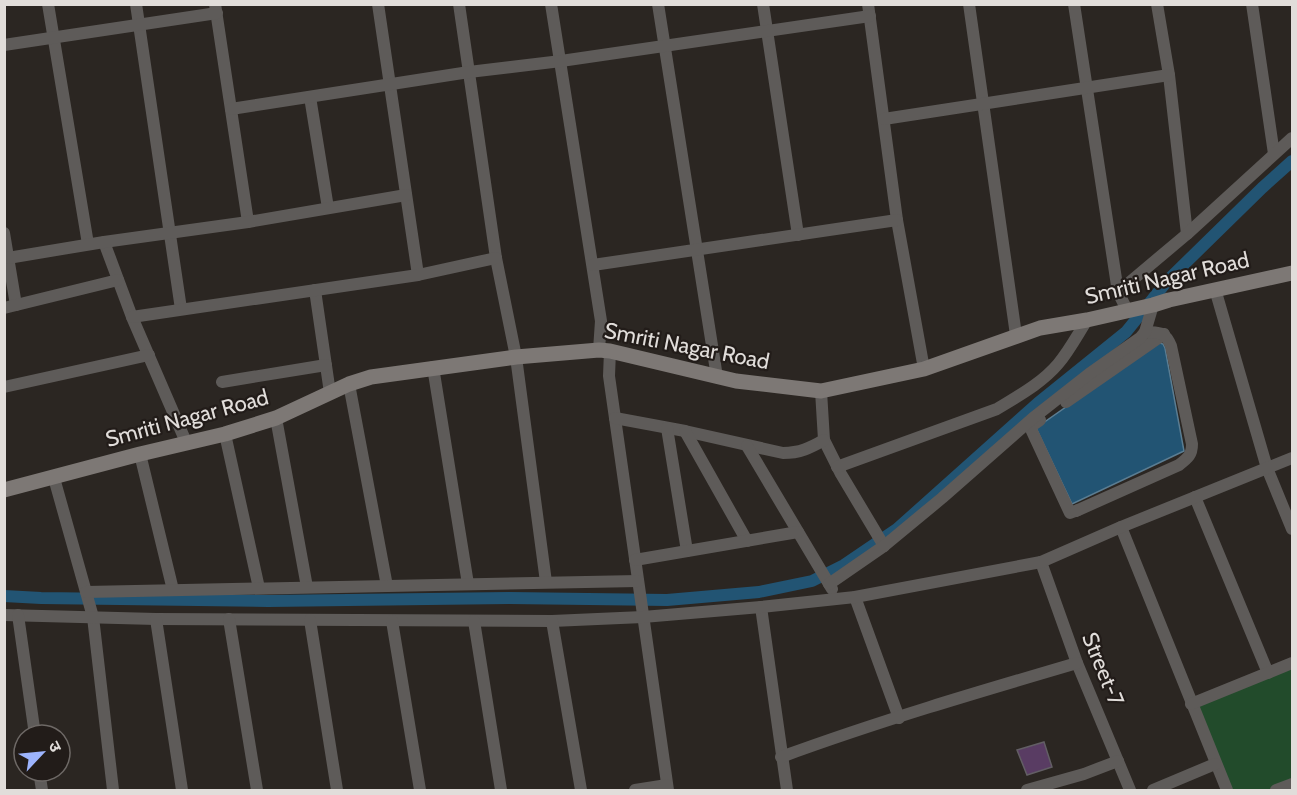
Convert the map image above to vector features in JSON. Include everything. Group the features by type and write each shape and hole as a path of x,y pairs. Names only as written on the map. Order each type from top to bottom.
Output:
{"main road":[{"name":"Smriti Nagar Road","path":"4,490 186,442 225,434 276,418 349,384 370,377 516,357 605,351 736,381 820,390 924,369 1040,327 1087,320 1293,273"}],"street":[{"path":"48,4 88,244"},
{"path":"136,4 181,309"},
{"path":"378,4 418,275"},
{"path":"459,4 496,258 516,357 546,582"},
{"path":"551,4 593,265 668,788 635,790"},
{"path":"658,4 717,377"},
{"path":"763,4 798,235"},
{"path":"969,4 1016,335"},
{"path":"1074,4 1118,292 1126,310"},
{"path":"1157,4 1169,75 1187,234"},
{"path":"1252,4 1274,154"},
{"path":"4,45 139,25 216,9 248,222"},
{"path":"231,109 469,72 767,31 869,10 897,220 924,369"},
{"path":"884,119 1169,75"},
{"path":"310,97 328,208"},
{"path":"1118,292 1187,234 1293,138"},
{"path":"8,258 88,244 248,222 406,195"},
{"path":"593,265 897,220"},
{"path":"4,233 8,258 10,306 118,280"},
{"path":"104,242 132,316 186,442"},
{"path":"132,316 418,275 496,258"},
{"path":"1215,289 1268,468 1293,529"},
{"path":"315,290 330,393"},
{"path":"829,584 884,546 1033,418 1140,338 1145,332 1153,305"},
{"path":"837,467 997,409 1040,381 1059,363 1087,320"},
{"path":"1145,332 1164,334 1168,338 1192,444 1192,453 1179,465 1070,513 1030,427 1164,334"},
{"path":"4,387 149,355"},
{"path":"222,382 326,365"},
{"path":"433,368 468,584"},
{"path":"349,384 387,586"},
{"path":"820,390 824,440 837,467 884,546"},
{"path":"615,417 783,453 796,453 824,440"},
{"path":"276,418 307,587"},
{"path":"667,429 687,551"},
{"path":"685,431 747,540"},
{"path":"225,434 259,588"},
{"path":"747,446 836,599"},
{"path":"140,454 173,590"},
{"path":"4,615 156,619 552,621 643,617 855,597 1041,562 1121,527 1293,458"},
{"path":"54,478 93,617 112,790"},
{"path":"1195,497 1268,673"},
{"path":"1121,527 1227,790"},
{"path":"635,560 798,532"},
{"name":"Street-7","path":"1041,562 1077,663 1130,790"},
{"path":"86,592 638,580"},
{"path":"855,597 899,718"},
{"path":"761,607 787,790"},
{"path":"18,615 32,723"},
{"path":"156,619 182,790"},
{"path":"229,619 257,790"},
{"path":"310,620 338,790"},
{"path":"392,621 420,790"},
{"path":"474,621 501,790"},
{"path":"552,621 581,790"},
{"path":"781,757 849,732 1077,663"},
{"path":"1191,704 1293,663"},
{"path":"1026,790 1084,774 1118,761"},
{"path":"1153,790 1215,764"},
{"path":"1276,790 1293,784"}],"green space":[{"path":"1292,663 1292,784 1276,790 1227,790 1191,704"}],"water":[{"path":"1160,343 1165,348 1184,451 1072,504 1036,428"}],"building":[{"path":"1044,742 1052,767 1027,775 1017,750"}],"waterway":[{"path":"4,596 268,601 509,598 667,600 759,592 812,581 844,565 897,529 1038,403 1126,332 1168,280 1292,161"}]}
